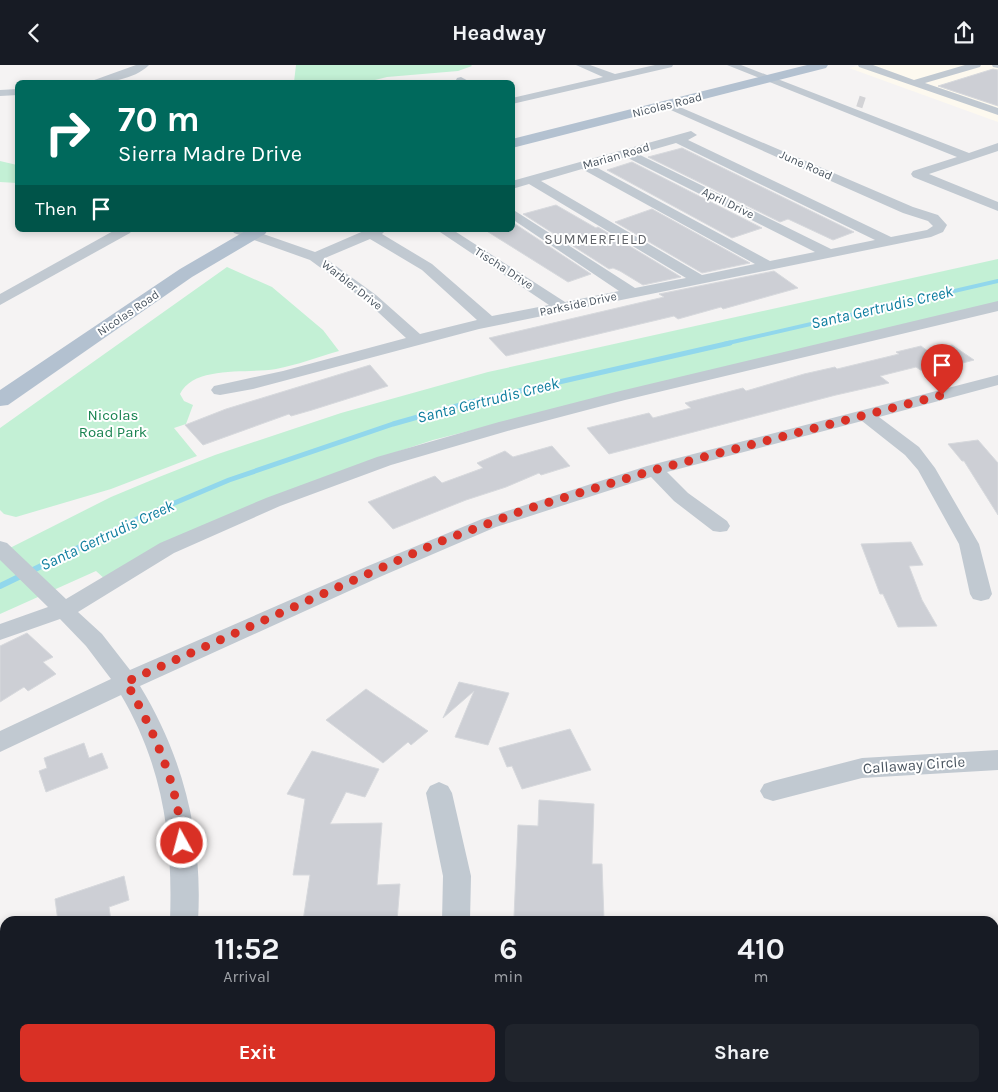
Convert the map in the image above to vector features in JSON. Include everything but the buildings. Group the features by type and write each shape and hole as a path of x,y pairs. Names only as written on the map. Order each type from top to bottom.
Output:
{"main road":[{"name":"Nicolas Road","path":"515,143 822,65"},
{"name":"Nicolas Road","path":"0,400 248,232"}],"street":[{"path":"102,80 127,73 144,65"},
{"path":"581,65 615,78"},
{"path":"515,100 668,65"},
{"path":"732,65 969,157"},
{"path":"863,65 998,112"},
{"path":"914,83 976,65"},
{"path":"0,93 15,92"},
{"path":"834,105 861,102 850,111"},
{"name":"June Road","path":"668,105 908,210 933,218 940,225 938,229"},
{"name":"Marian Road","path":"515,184 720,127"},
{"path":"677,139 888,241"},
{"path":"998,147 917,174 998,207"},
{"name":"April Drive","path":"627,153 828,253"},
{"path":"583,165 767,265"},
{"path":"531,180 699,279"},
{"path":"515,215 632,293"},
{"name":"Parkside Drive","path":"220,390 264,382 416,339 489,322 931,233 938,229"},
{"path":"0,300 122,232"},
{"name":"Warbler Drive","path":"252,232 315,257 370,298 416,339"},
{"path":"315,257 375,232 427,267 489,322"},
{"name":"Tischa Drive","path":"447,232 563,307"},
{"path":"0,632 100,591 151,557 176,544 273,502 384,461 496,428 998,306"},
{"path":"0,742 126,682 439,542 527,509 654,470 998,380"},
{"path":"866,415 912,451 926,468 969,544 981,594"},
{"path":"654,470 681,497 720,526"},
{"path":"0,548 104,653 126,682 141,709 167,767 181,826 185,893 184,916"},
{"name":"Callaway Circle","path":"773,791 862,767 998,760"},
{"path":"439,793 457,876 456,916"}],"shaded area":[{"path":"860,65 998,65 998,122 849,68"}],"green space":[{"path":"296,65 472,66 458,71 387,77 375,80 294,80"},
{"path":"0,161 15,165 15,183 0,182"},
{"path":"998,259 998,303 619,393 433,440 378,458 106,580 96,571 0,614 0,553 111,497 215,455 341,413 488,372"},
{"name":"Nicolas Road Park","path":"227,267 272,287 323,330 339,351 276,369 223,373 197,379 187,385 180,394 184,401 193,405 186,424 174,428 197,456 111,489 16,517 4,514 0,510 0,428"}],"waterway":[{"name":"Santa Gertrudis Creek","path":"724,344 998,281"},
{"name":"Santa Gertrudis Creek","path":"96,539 139,518 229,480 393,424 471,402 730,343"},
{"name":"Santa Gertrudis Creek","path":"0,586 99,538"}],"tunnel":[{"path":"858,101 864,103"}],"district":[{"name":"SUMMERFIELD","path":"596,239"}],"route":[{"path":"182,843 181,826 167,767 141,709 126,682 439,542 527,509 654,470 942,395"}]}
